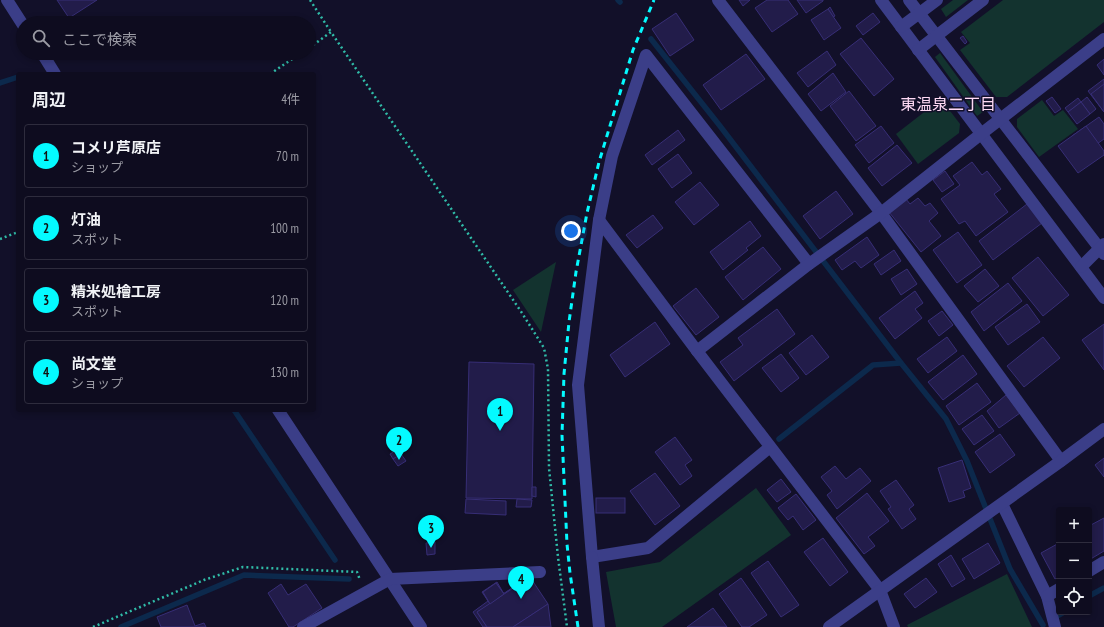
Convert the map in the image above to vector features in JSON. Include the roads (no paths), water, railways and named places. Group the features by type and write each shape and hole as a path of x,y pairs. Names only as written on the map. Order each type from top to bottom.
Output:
{"street":[{"path":"7,0 17,16"},
{"path":"718,0 881,213 1062,461"},
{"path":"881,0 1104,298"},
{"path":"910,0 1000,119 1102,248 1081,267"},
{"path":"901,27 937,0"},
{"path":"918,50 983,0"},
{"path":"697,351 826,252 881,213 1104,39"},
{"path":"599,627 578,385 599,220 612,156 646,55 812,263"},
{"path":"47,60 55,72"},
{"path":"599,220 880,590 894,627"},
{"path":"279,412 421,627"},
{"path":"829,627 1062,461 1104,429"},
{"path":"592,557 648,548 770,447"},
{"path":"1002,504 1047,596 1055,627"},
{"path":"1092,569 1104,562"},
{"path":"303,627 390,579 540,572"},
{"path":"1047,596 1056,591"}],"waterway":[{"path":"651,39 720,126 901,363 946,419 967,461 1010,569 1043,625"},
{"path":"0,83 16,78"},
{"path":"779,439 873,365 901,363"},
{"path":"235,412 335,560"},
{"path":"121,627 244,575 349,579"},
{"path":"1092,594 1104,588"},
{"path":"1052,619 1059,615"}],"railway":[{"path":"578,627 567,544 562,435 564,374 569,322 576,272 587,213 599,162 633,50 654,0"}],"place":[{"name":"コメリ芦原店","path":"500,431"},
{"name":"灯油","path":"399,460"},
{"name":"精米処檜工房","path":"431,548"},
{"name":"尚文堂","path":"521,599"}],"district":[{"name":"東温泉二丁目","path":"948,104"}]}
